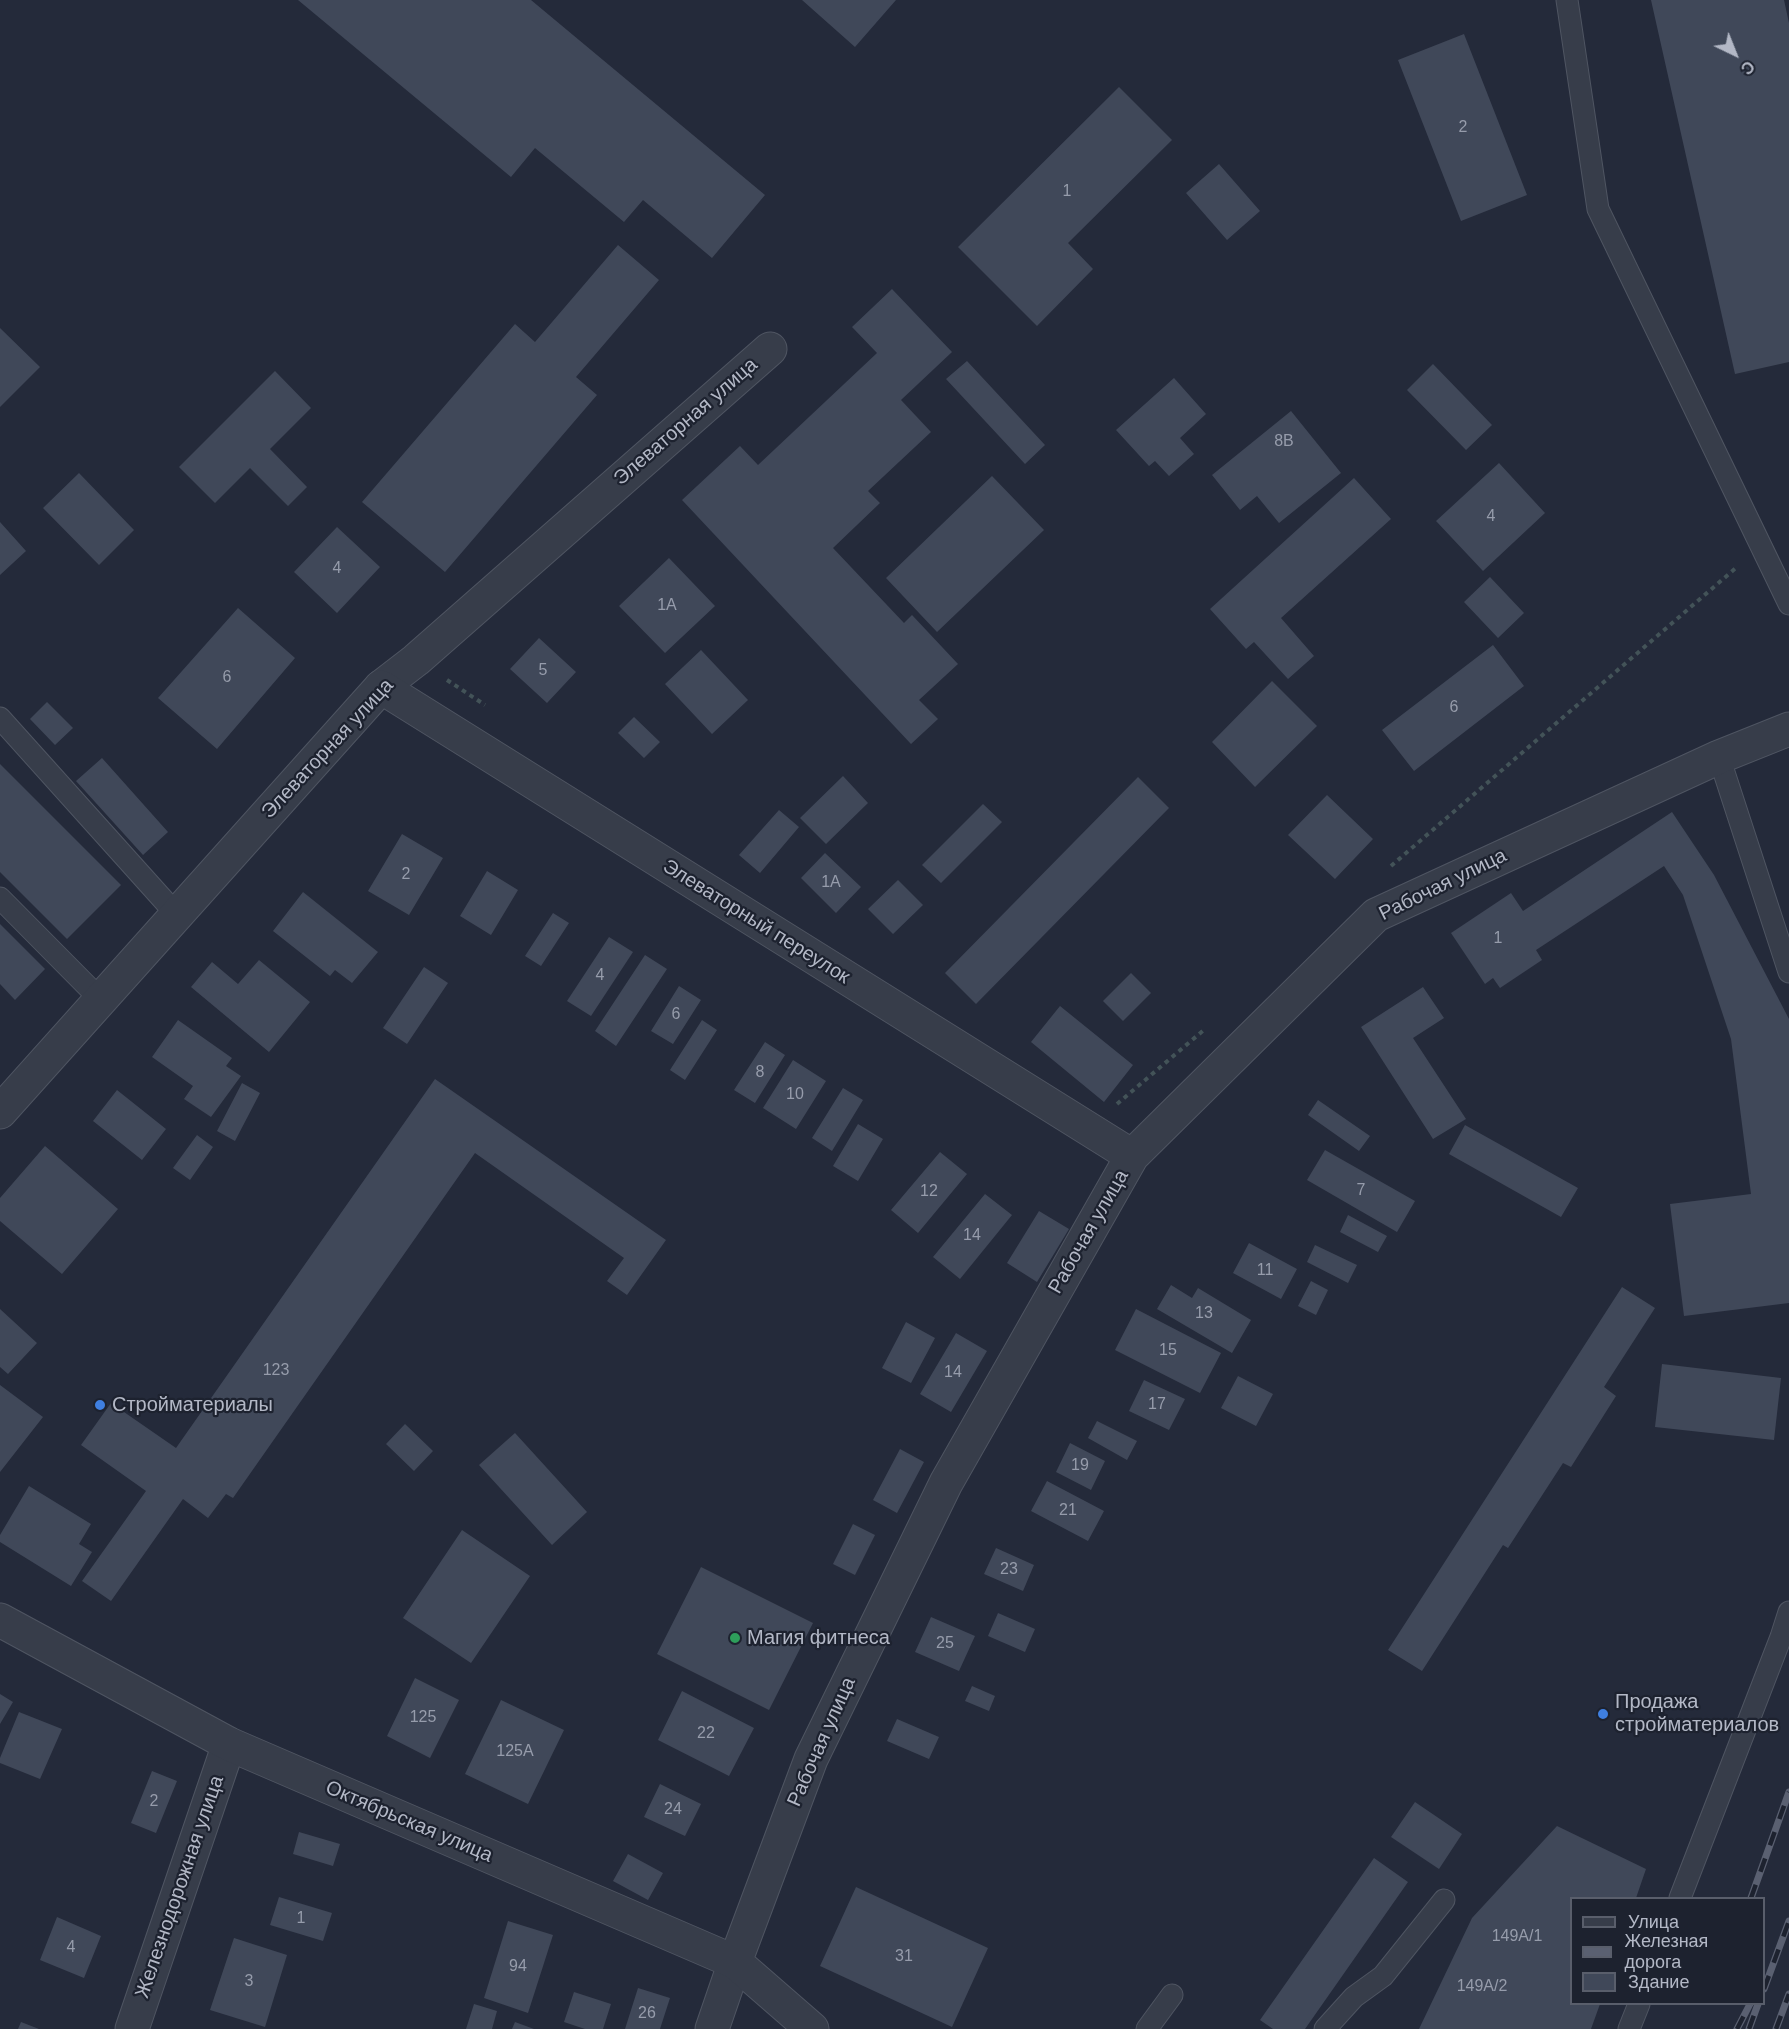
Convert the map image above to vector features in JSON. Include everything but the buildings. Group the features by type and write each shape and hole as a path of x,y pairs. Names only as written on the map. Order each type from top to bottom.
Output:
{"street":[{"name":"Элеваторная улица","path":"0,1112 381,687 416,660 770,349"},
{"name":"Элеваторный переулок","path":"381,687 1132,1156"},
{"name":"Рабочая улица","path":"712,2029 811,1759 946,1483 1132,1156 1376,915 1719,757 1789,729"},
{"name":"Октябрьская улица","path":"0,1620 229,1744 735,1962 812,2029"},
{"name":"Железнодорожная улица","path":"132,2029 229,1744"}],"lane":[{"path":"1567,0 1598,209 1789,604"},
{"path":"0,718 177,915"},
{"path":"1719,757 1789,972"},
{"path":"0,898 101,1000"},
{"path":"1681,1897 1789,1612"},
{"path":"1325,2029 1354,1997 1383,1976 1444,1900"},
{"path":"1147,2029 1173,1995"},
{"path":"1629,2029 1639,2005"}],"path":[{"path":"1383,873 1762,546"},
{"path":"416,660 486,706"},
{"path":"1112,1109 1208,1026"}],"railway":[{"path":"1751,1897 1789,1792"},
{"path":"1765,1986 1789,1921"},
{"path":"1776,2029 1789,1994"},
{"path":"1737,2029 1749,2005"},
{"path":"1749,2029 1758,2005"}],"place":[{"name":"Стройматериалы","path":"100,1405"},
{"name":"Магия фитнеса","path":"735,1638"},
{"name":"Продажа стройматериалов","path":"1603,1714"}]}
